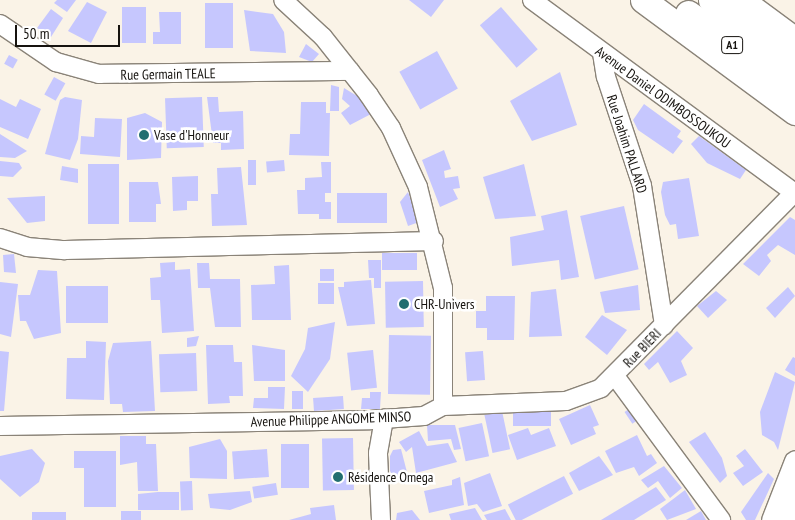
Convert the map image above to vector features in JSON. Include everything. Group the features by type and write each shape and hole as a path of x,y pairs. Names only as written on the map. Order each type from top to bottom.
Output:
{"highway":[{"path":"643,0 795,112"},
{"name":"A1","path":"670,0 795,89"},
{"name":"A1","path":"711,0 795,64"},
{"path":"740,0 795,40"}],"main road":[{"path":"772,520 795,461"},
{"path":"783,520 795,499"}],"street":[{"path":"283,0 323,37 350,72 400,145 434,241 444,314 443,406"},
{"name":"Avenue Daniel ODIMBOSSOUKOU","path":"532,0 795,193"},
{"name":"Rue Germain TEALE","path":"0,24 56,62 99,74 350,72"},
{"name":"Rue Joahim PALLARD","path":"602,53 606,77 642,186 664,325"},
{"name":"Rue BIERI","path":"443,406 566,402 589,394 616,376 795,193"},
{"path":"0,238 27,247 65,250 434,241"},
{"path":"616,376 721,520"},
{"name":"Avenue Philippe ANGOME MINSO","path":"0,426 384,418 424,416 443,406"},
{"path":"381,520 378,454 384,418"}],"building":[{"path":"57,0 76,0 67,12 54,3"},
{"path":"409,0 444,0 431,17"},
{"path":"87,2 107,12 91,43 68,31"},
{"path":"205,3 233,3 233,48 205,48"},
{"path":"122,7 146,7 146,43 122,43"},
{"path":"501,7 538,49 517,68 480,25"},
{"path":"51,9 63,18 51,37 37,28"},
{"path":"244,10 273,14 284,32 286,53 250,51"},
{"path":"159,12 181,12 181,44 153,44 153,32 160,32"},
{"path":"306,44 319,54 312,62 299,57"},
{"path":"437,51 458,89 420,109 399,72"},
{"path":"9,55 18,60 13,69 4,64"},
{"path":"560,72 577,125 532,141 510,101"},
{"path":"54,77 65,83 56,101 44,94"},
{"path":"331,85 339,87 339,111 330,111"},
{"path":"344,88 362,99 371,114 350,125 341,113 350,106 342,99"},
{"path":"65,97 82,100 78,139 70,160 45,154 60,100"},
{"path":"202,97 204,147 167,148 165,98"},
{"path":"207,97 218,97 219,112 243,111 244,149 221,150 221,143 213,143"},
{"path":"0,99 16,107 20,99 41,109 28,139 0,127"},
{"path":"301,102 326,102 326,113 330,113 329,156 289,155 290,134 300,134"},
{"path":"644,104 681,131 677,137 683,141 673,154 638,130 633,120"},
{"path":"145,113 162,122 161,158 127,160 127,118"},
{"path":"95,118 122,119 120,157 80,154 81,136 94,137"},
{"path":"0,134 27,151 15,158 0,157"},
{"path":"699,136 746,170 740,179 707,163 691,144"},
{"path":"444,150 451,169 444,171 445,178 458,176 460,188 453,189 458,199 440,207 422,160"},
{"path":"248,160 256,160 256,185 248,185"},
{"path":"284,160 285,171 267,173 266,162"},
{"path":"0,161 19,163 22,168 13,177 0,176"},
{"path":"321,162 331,162 331,193 325,193 325,202 331,202 331,219 319,219 319,214 298,214 297,190 305,190 305,178 322,177"},
{"path":"88,164 119,164 119,224 88,224"},
{"path":"524,164 536,216 495,219 483,177"},
{"path":"62,166 78,169 78,183 60,180"},
{"path":"241,167 247,225 212,226 211,194 218,194 217,168"},
{"path":"198,176 198,201 187,201 187,210 173,211 172,177"},
{"path":"689,178 699,236 678,239 676,224 670,225 665,215 661,192 663,182"},
{"path":"129,182 158,182 161,204 156,204 156,222 129,222"},
{"path":"408,192 419,222 408,226 400,202"},
{"path":"337,193 387,193 387,223 337,223"},
{"path":"45,196 45,221 27,223 7,198"},
{"path":"624,206 639,269 595,279 580,216"},
{"path":"567,210 579,277 561,280 559,260 512,266 510,237 544,230 541,216"},
{"path":"790,217 795,220 795,255 778,245 767,255 771,261 759,276 743,264"},
{"path":"382,253 417,253 417,270 382,270"},
{"path":"14,254 16,273 4,272 3,255"},
{"path":"368,260 381,260 381,288 374,288 374,278 369,278"},
{"path":"175,262 175,270 190,269 194,331 162,333 160,300 151,300 150,278 161,277 160,263"},
{"path":"197,263 209,263 210,279 240,279 241,327 215,327 210,288 198,288"},
{"path":"289,265 291,320 252,320 251,285 275,284 274,266"},
{"path":"320,269 334,269 334,281 320,281"},
{"path":"38,270 57,271 61,333 34,339 26,321 20,321 18,295 30,295"},
{"path":"371,280 375,324 347,326 338,287 344,287 344,282"},
{"path":"423,281 424,327 386,328 385,282"},
{"path":"0,282 18,284 11,337 0,334"},
{"path":"318,283 334,283 334,304 318,304"},
{"path":"638,285 640,310 605,313 600,292"},
{"path":"66,286 108,286 108,323 66,323"},
{"path":"788,287 795,296 775,318 766,308"},
{"path":"556,289 562,336 529,337 531,292"},
{"path":"716,291 727,300 708,318 697,306"},
{"path":"486,296 515,296 514,340 487,340 487,328 476,328 476,311 486,311"},
{"path":"602,315 627,330 607,355 585,337"},
{"path":"335,322 330,359 308,392 291,376 305,349 308,328"},
{"path":"677,331 693,348 681,361 687,375 670,383 658,362 649,370 644,364"},
{"path":"389,335 431,336 430,395 388,394"},
{"path":"199,336 196,346 187,347 187,338"},
{"path":"86,341 106,342 104,400 66,399 67,358 86,358"},
{"path":"151,341 155,411 123,412 122,404 110,404 108,361 113,343"},
{"path":"206,345 233,345 234,362 242,362 243,396 229,396 230,403 208,404"},
{"path":"252,345 285,350 285,381 254,381"},
{"path":"373,350 377,388 351,391 347,353"},
{"path":"0,351 9,352 4,411 0,411"},
{"path":"483,351 485,380 467,381 465,352"},
{"path":"196,353 197,391 160,392 159,354"},
{"path":"793,357 795,358 795,376 785,370"},
{"path":"775,372 795,382 778,450 774,442 762,435 760,412"},
{"path":"268,387 285,387 284,409 253,408 254,398 268,398"},
{"path":"292,391 303,391 303,409 292,409"},
{"path":"370,392 381,392 380,409 361,409 362,398 370,398"},
{"path":"343,396 344,409 314,411 313,398"},
{"path":"590,405 599,425 593,427 596,434 571,445 559,419"},
{"path":"632,407 640,419 632,424 625,412"},
{"path":"502,411 510,449 493,453 484,415"},
{"path":"513,411 551,411 551,426 513,426"},
{"path":"482,423 489,456 466,461 459,428"},
{"path":"427,425 455,425 461,449 454,450 451,439 428,441"},
{"path":"528,428 531,435 549,428 556,446 517,460 508,435"},
{"path":"419,431 427,446 448,443 457,462 416,473 412,447 406,452 399,442"},
{"path":"705,432 722,458 727,476 720,483 689,442"},
{"path":"637,435 647,456 651,454 657,463 639,476 634,467 616,473 605,451"},
{"path":"120,436 146,436 146,444 156,444 158,491 138,491 137,462 120,465"},
{"name":"Résidence Omega","path":"353,438 354,490 323,491 322,439"},
{"path":"220,439 227,451 227,479 190,478 189,447"},
{"path":"281,444 309,444 309,488 281,488"},
{"path":"32,449 45,463 39,482 20,497 0,479 0,456"},
{"path":"267,449 269,477 234,479 232,451"},
{"path":"401,449 409,480 396,482 390,471 390,456 393,450"},
{"path":"745,449 763,472 743,486 733,473 744,466 736,456"},
{"path":"74,451 116,451 116,507 84,507 84,468 74,468"},
{"path":"599,456 613,475 579,491 569,473"},
{"path":"664,466 682,488 670,498 658,481 648,488 641,480"},
{"path":"490,473 502,506 483,512 477,504 468,506 464,483"},
{"path":"768,473 774,479 755,520 746,520 741,512"},
{"path":"564,476 573,494 522,520 516,520 508,505"},
{"path":"460,477 464,505 429,513 424,491 452,485 452,480"},
{"path":"180,481 192,481 193,510 181,510"},
{"path":"276,483 278,495 254,499 252,487"},
{"path":"656,487 666,500 634,520 601,520"},
{"path":"685,490 696,509 667,520 660,509"},
{"path":"250,491 252,502 230,510 210,508 208,494"},
{"path":"179,492 179,510 138,510 138,494"},
{"path":"334,505 336,520 289,520 311,514 310,508"},
{"path":"475,508 482,520 451,520 449,514"},
{"path":"505,509 511,520 487,520 484,515"},
{"path":"412,510 420,520 396,520 397,513"},
{"path":"121,511 141,511 141,520 121,520"},
{"path":"701,511 706,520 686,520"},
{"path":"32,512 66,512 66,520 32,520"}],"place":[{"name":"Vase d'Honneur","path":"144,135"},
{"name":"CHR-Univers","path":"404,304"},
{"name":"Résidence Omega","path":"338,477"}]}
